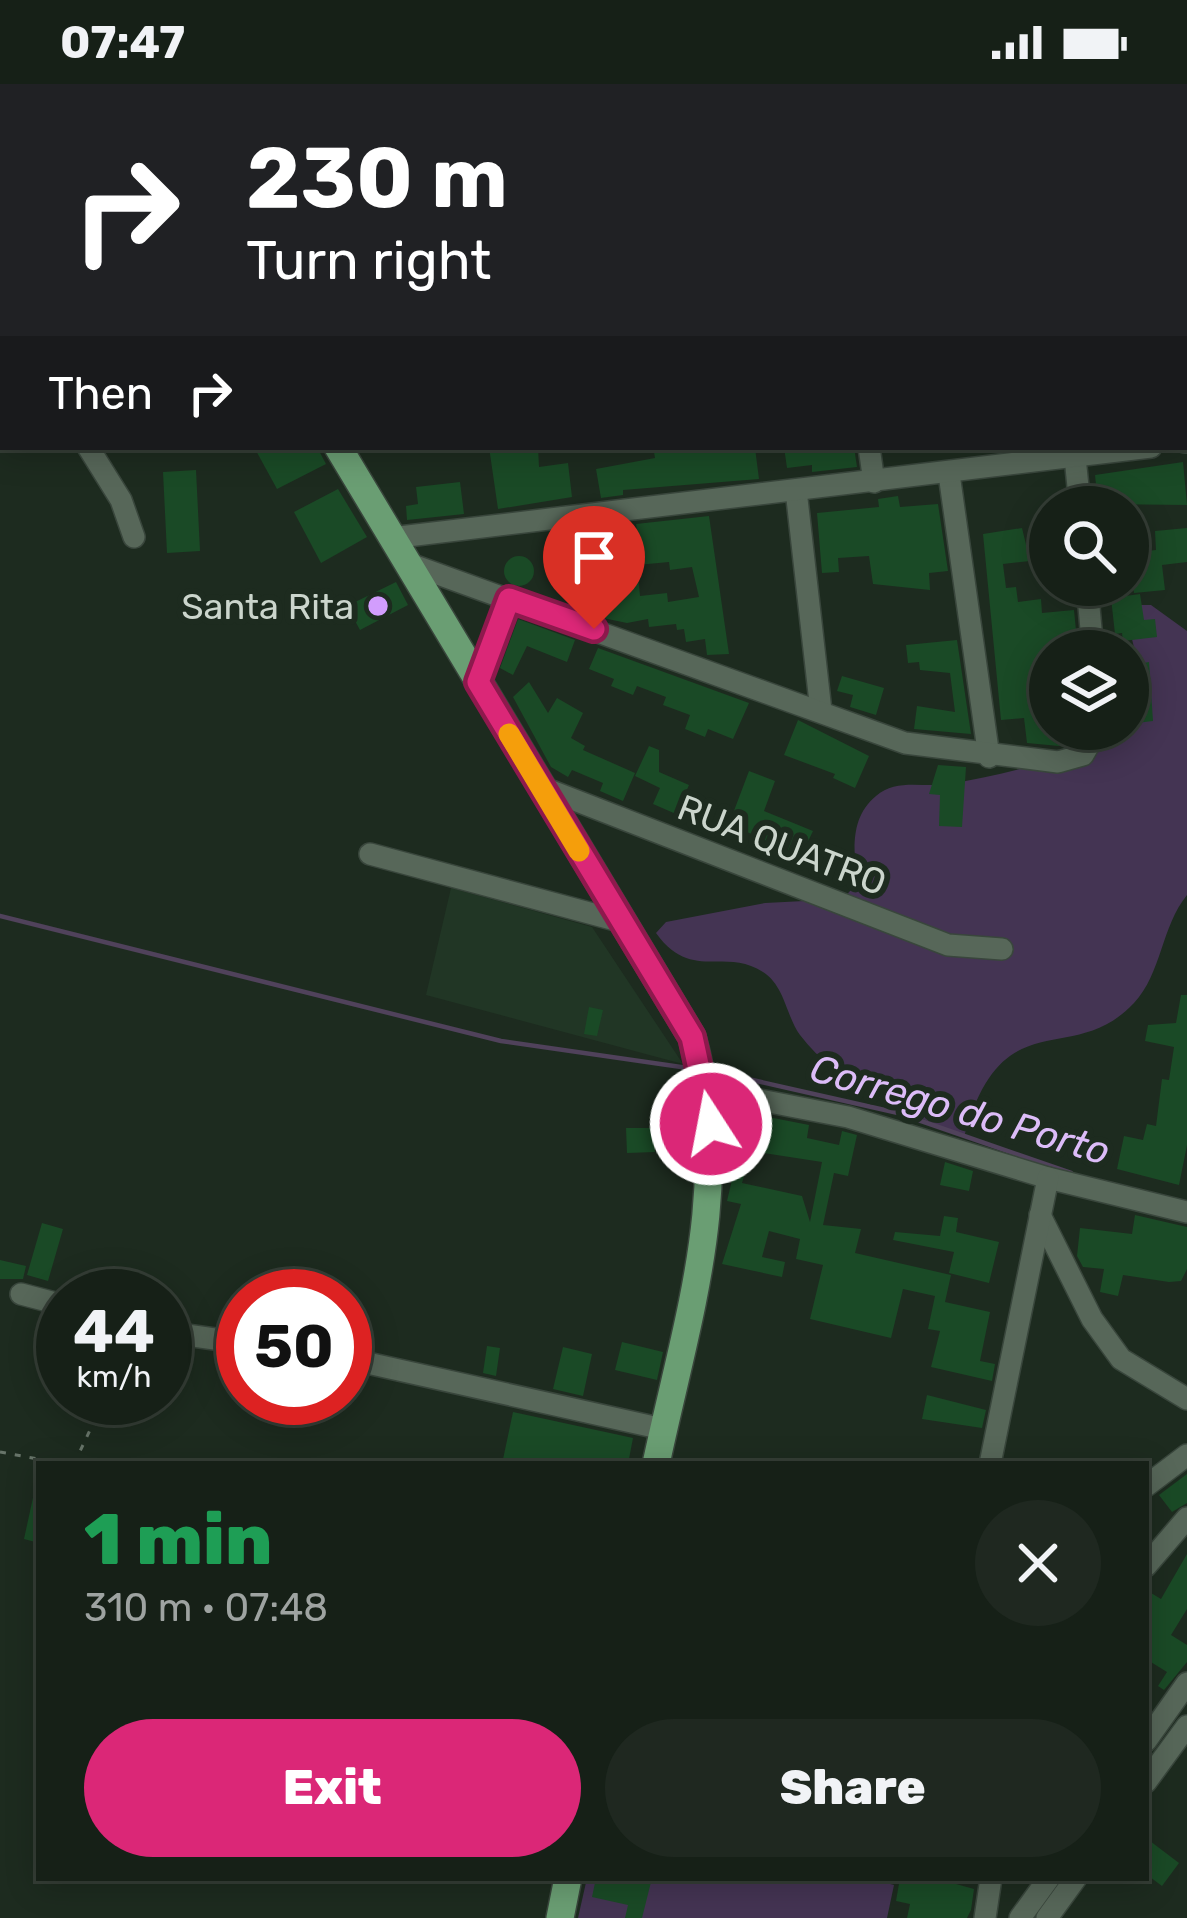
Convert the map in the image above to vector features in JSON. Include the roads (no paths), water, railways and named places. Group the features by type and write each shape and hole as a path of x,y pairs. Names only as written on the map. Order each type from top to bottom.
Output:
{"main road":[{"path":"340,450 692,1037 707,1090 713,1165 657,1461"},
{"path":"560,1918 567,1881"}],"street":[{"path":"90,450 121,500 134,537"},
{"path":"869,450 874,482"},
{"path":"391,538 1128,450"},
{"path":"1076,457 1078,486"},
{"path":"949,474 989,757"},
{"path":"796,490 821,711"},
{"path":"410,563 905,743 989,757 1075,760 1083,750"},
{"path":"478,682 509,599"},
{"name":"RUA QUATRO","path":"541,787 948,945 1002,949"},
{"path":"370,854 619,921"},
{"path":"707,1090 848,1117 1048,1178 1185,1201"},
{"path":"1105,1177 1185,1201"},
{"path":"991,1461 1048,1178"},
{"path":"1040,1215 1092,1319 1121,1359 1187,1399"},
{"path":"22,1294 36,1298"},
{"path":"372,1364 663,1429"},
{"path":"1149,1484 1187,1455"},
{"path":"1149,1562 1187,1518"},
{"path":"1149,1737 1187,1683"},
{"path":"1149,1778 1187,1726"},
{"path":"985,1918 991,1881"},
{"path":"1020,1918 1046,1881"},
{"path":"1038,1918 1047,1881"},
{"path":"1047,1918 1074,1881"}],"waterway":[{"path":"0,916 501,1041 688,1068"},
{"name":"Corrego do Porto","path":"717,1072 898,1113 1071,1173"}],"place":[{"name":"Santa Rita","path":"378,606"}]}
